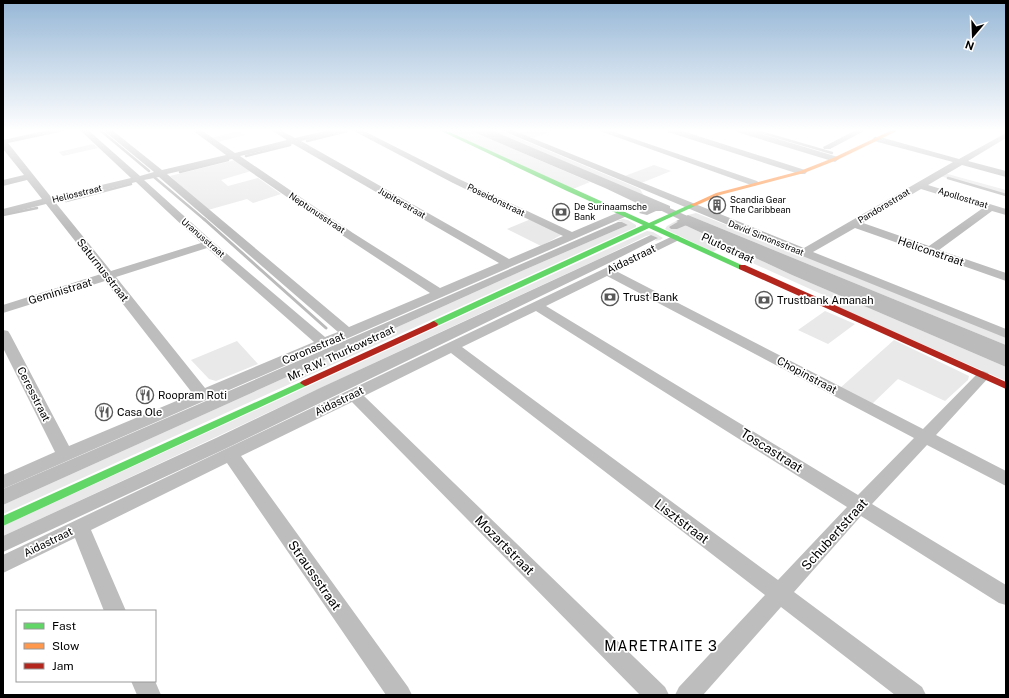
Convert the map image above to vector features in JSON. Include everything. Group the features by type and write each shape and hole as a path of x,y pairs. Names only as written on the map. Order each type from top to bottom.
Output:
{"street":[{"name":"Saturnusstraat","path":"18,163 203,396"},
{"name":"Uranusstraat","path":"119,163 209,244 324,343"},
{"name":"Uranusstraat","path":"149,163 348,333"},
{"name":"Heliosstraat","path":"3,212 203,163"},
{"name":"Neptunusstraat","path":"244,163 336,226 440,294"},
{"name":"Jupiterstraat","path":"333,163 509,264"},
{"name":"Poseidonstraat","path":"420,163 572,236"},
{"name":"Plutostraat","path":"510,163 623,214 653,224 676,238 1006,386"},
{"name":"David Simonsstraat","path":"580,163 685,208 804,253 1006,334"},
{"path":"695,163 754,183"},
{"path":"773,163 802,172"},
{"name":"Mr. R.W. Thurkowstraat","path":"3,521 685,208 718,194 754,183 802,172 826,163"},
{"name":"Pandorastraat","path":"804,253 956,163"},
{"path":"965,163 1006,174"},
{"path":"3,183 29,177"},
{"name":"Apollostraat","path":"919,185 1006,212"},
{"path":"930,251 991,207"},
{"name":"Coronastraat","path":"3,482 623,214"},
{"name":"Heliconstraat","path":"855,224 1006,277"},
{"name":"Aidastraat","path":"3,564 676,238"},
{"name":"Geministraat","path":"3,309 209,244"},
{"name":"Chopinstraat","path":"607,271 1006,479"},
{"name":"Toscastraat","path":"536,306 1006,596"},
{"name":"Ceresstraat","path":"3,334 65,455"},
{"name":"Lisztstraat","path":"451,346 914,695"},
{"name":"Schubertstraat","path":"687,695 780,595 860,505 983,376"},
{"name":"Mozartstraat","path":"353,394 657,695"},
{"name":"Straussstraat","path":"230,454 400,695"},
{"path":"80,526 115,610"},
{"path":"143,682 149,695"}],"shaded area":[{"path":"225,163 239,163 251,171 221,180 228,186 258,178 281,194 253,203 247,199 208,210 170,176"},
{"path":"515,163 545,163 590,182 573,189"},
{"path":"545,163 568,163 670,206 670,209 665,211 656,211 647,215 639,213 645,207"},
{"path":"566,163 577,163 640,189 644,196"},
{"path":"654,165 671,171 639,184 622,177"},
{"path":"944,173 1006,190 1006,195 940,176"},
{"path":"696,213 1006,336 1006,345 688,215"},
{"path":"688,215 1006,345 1006,367 792,275 676,221"},
{"path":"531,219 560,233 561,235 541,246 507,229"},
{"path":"623,219 628,220 636,225 636,227 3,514 3,505 524,270 628,225 616,221"},
{"path":"676,221 792,275 1006,367 1006,381 835,306 839,302 719,248 713,252 665,229 667,226"},
{"path":"618,222 628,225 524,270 3,505 3,489"},
{"path":"647,231 653,232 663,238 655,241 657,238 651,235 646,236 3,536 3,526"},
{"path":"651,235 658,238 225,449 3,552 3,536"},
{"path":"825,311 855,324 828,344 798,330"},
{"path":"894,340 969,376 968,380 945,401 898,379 872,404 840,388"},
{"path":"237,341 258,364 216,381 209,379 191,360"}],"waterway":[{"path":"139,163 149,171"},
{"path":"180,172 218,163"},
{"path":"154,177 205,220"},
{"path":"948,178 1006,195"},
{"path":"66,201 131,184"},
{"path":"652,203 689,220"},
{"path":"3,215 37,208"},
{"path":"204,219 326,328"},
{"path":"674,227 689,220"},
{"path":"689,220 697,224"}],"traffic: fast":[{"path":"510,163 742,267"},
{"path":"434,324 693,205"},
{"path":"3,521 305,383"}],"traffic: slow":[{"path":"693,205 718,194 802,172 826,163"}],"traffic: jam":[{"path":"742,267 1006,386"},
{"path":"305,383 434,324"}],"place":[{"name":"Scandia Gear The Caribbean","path":"717,205"},
{"name":"De Surinaamsche Bank","path":"561,212"},
{"name":"Trust Bank","path":"610,297"},
{"name":"Trustbank Amanah","path":"764,300"},
{"name":"Roopram Roti","path":"145,395"},
{"name":"Casa Ole","path":"104,412"}],"district":[{"name":"MARETRAITE 3","path":"661,646"}]}
